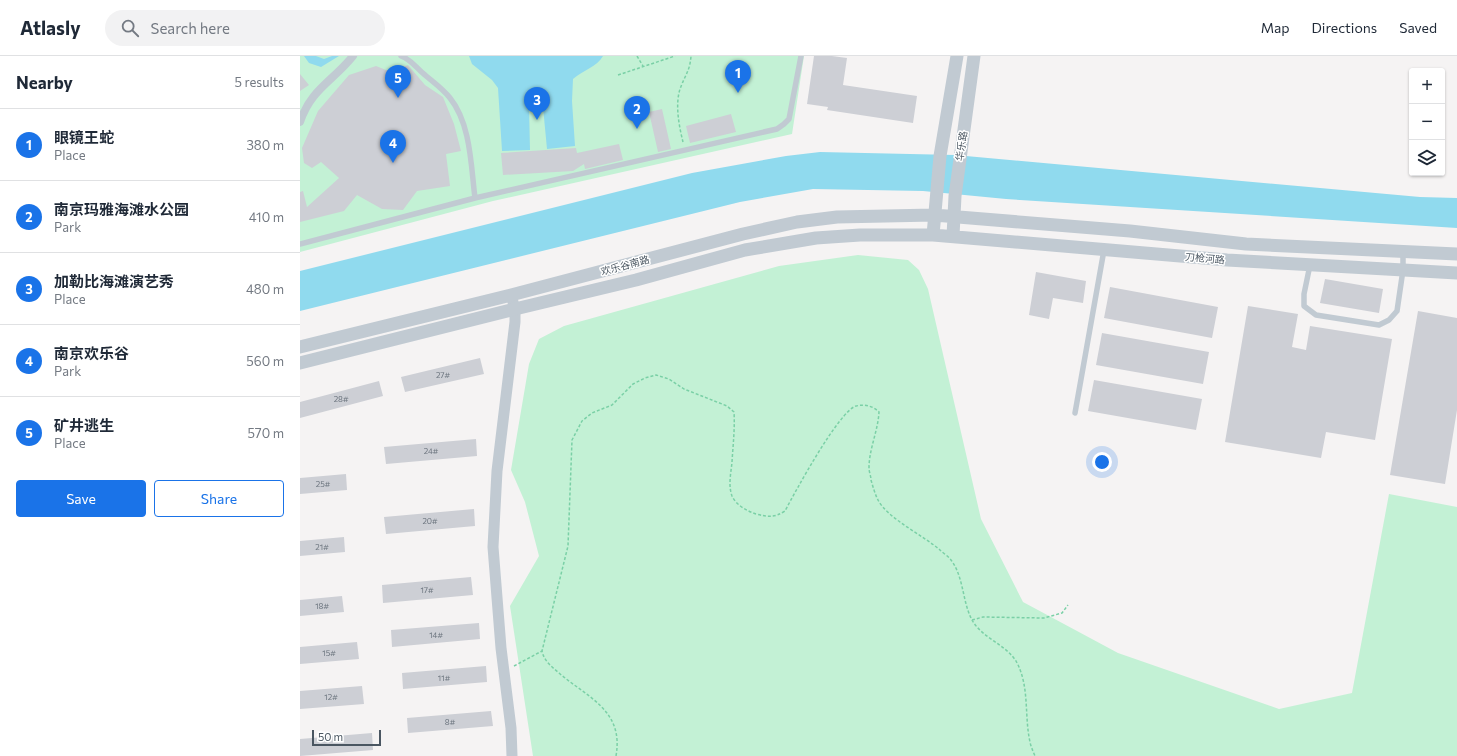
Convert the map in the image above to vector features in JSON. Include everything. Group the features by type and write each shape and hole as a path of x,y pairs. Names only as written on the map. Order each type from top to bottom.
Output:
{"street":[{"path":"300,122 304,110 316,92 353,56"},
{"name":"华乐路","path":"933,235 940,156 957,56"},
{"name":"华乐路","path":"953,236 955,196 974,56"},
{"name":"欢乐谷南路","path":"300,347 420,316 511,295 743,234 797,222 837,217 934,215 955,217"},
{"name":"刀枪河路","path":"955,217 1130,231 1246,244 1457,254"},
{"path":"1034,223 1029,227 1026,233 1028,238 1034,243"},
{"name":"欢乐谷南路","path":"300,363 636,280 745,250 816,238 860,235 953,236"},
{"name":"刀枪河路","path":"953,236 1227,260 1457,273"},
{"path":"511,295 516,322 496,471 493,547 504,671 511,728 512,756"},
{"path":"420,316 429,319 431,322 431,327 423,332"}],"lane":[{"path":"401,56 409,59 418,70 436,84 450,98 459,113 466,131 475,198"},
{"path":"300,244 475,198 777,128 789,119 792,110 801,56"},
{"path":"1075,412 1104,249"},
{"path":"1310,265 1304,294 1304,306 1316,315 1379,325 1389,320 1397,311 1403,270 1403,252"}],"path":[{"path":"637,56 643,66"},
{"path":"618,75 675,56"},
{"path":"685,150 679,119 678,104 680,90 689,72 691,56"},
{"path":"616,756 617,735 613,723 604,709 549,665 542,651 568,546 572,440 576,430 582,421 592,413 612,405 633,384 645,378 656,375 670,379 684,389 727,406 734,412 735,424 730,483 732,496 738,504 753,513 768,517 778,515 785,511 814,458 846,414 855,406 865,405 874,408 879,412 869,470 873,487 879,502 890,514 935,546 951,560 960,578 965,604 972,620 990,638 1005,649 1015,661 1021,674 1026,696 1030,742 1035,756"},
{"path":"972,620 983,617 1044,618 1062,613 1068,605"},
{"path":"504,671 542,651"}],"green space":[{"path":"300,56 804,56 792,134 493,201 300,252"},
{"path":"858,255 908,260 919,270 928,289 981,519 1023,602 1118,653 1279,709 1352,693 1389,494 1457,507 1457,756 533,756 510,606 539,556 525,502 511,470 529,364 539,339 564,326 779,266"}],"water":[{"path":"304,56 316,56 324,59 332,56 339,56 321,67 309,63"},
{"path":"469,56 603,56 594,66 573,79 572,101 575,146 547,149 543,107 539,102 532,102 529,106 530,150 502,151 498,88 492,80 472,64"},
{"path":"820,152 955,155 1420,197 1457,198 1457,228 1006,199 923,191 813,189 740,202 300,311 300,271 692,173 786,156"}],"building":[{"path":"814,56 847,58 843,85 917,96 913,123 827,110 828,107 807,104"},
{"path":"408,65 425,85 443,97 454,124 461,151 446,154 450,186 417,191 403,210 382,209 357,195 344,211 300,222 300,192 303,191 307,207 339,178 321,162 312,168 304,163 302,148 318,111 349,75 376,66 391,72"},
{"path":"300,74 309,85 300,91"},
{"path":"662,109 671,149 658,152 649,112"},
{"path":"731,114 736,132 690,143 686,126"},
{"path":"619,144 623,160 585,169 584,164 573,171 503,175 501,153 576,148 577,153"},
{"path":"1036,272 1086,281 1083,303 1053,298 1049,319 1029,315"},
{"path":"1325,279 1383,289 1379,313 1320,303"},
{"path":"1110,287 1218,307 1212,338 1104,318"},
{"path":"1248,306 1298,314 1292,347 1306,350 1310,326 1392,339 1375,440 1326,432 1321,458 1225,442"},
{"path":"1418,311 1457,318 1457,410 1445,484 1390,475"},
{"path":"1102,333 1209,352 1203,384 1096,365"},
{"path":"480,358 484,374 405,392 401,377"},
{"path":"1094,380 1202,399 1196,430 1088,411"},
{"path":"379,381 383,396 300,418 300,402"},
{"path":"476,439 477,456 386,464 384,447"},
{"path":"346,474 347,490 300,494 300,478"},
{"path":"474,509 475,526 386,534 384,517"},
{"path":"344,537 345,552 300,556 300,541"},
{"path":"471,577 473,595 383,603 382,585"},
{"path":"342,596 344,612 300,616 300,600"},
{"path":"479,623 480,639 392,647 391,630"},
{"path":"357,642 359,659 300,664 300,647"},
{"path":"486,666 487,682 403,689 402,673"},
{"path":"362,686 364,704 300,709 300,691"},
{"path":"491,711 493,726 408,733 407,718"},
{"path":"372,733 373,750 300,756 300,739"}],"place":[{"name":"眼镜王蛇","path":"738,93"},
{"name":"矿井逃生","path":"398,98"},
{"name":"加勒比海滩演艺秀","path":"537,120"},
{"name":"南京玛雅海滩水公园","path":"637,129"},
{"name":"南京欢乐谷","path":"393,163"}]}
